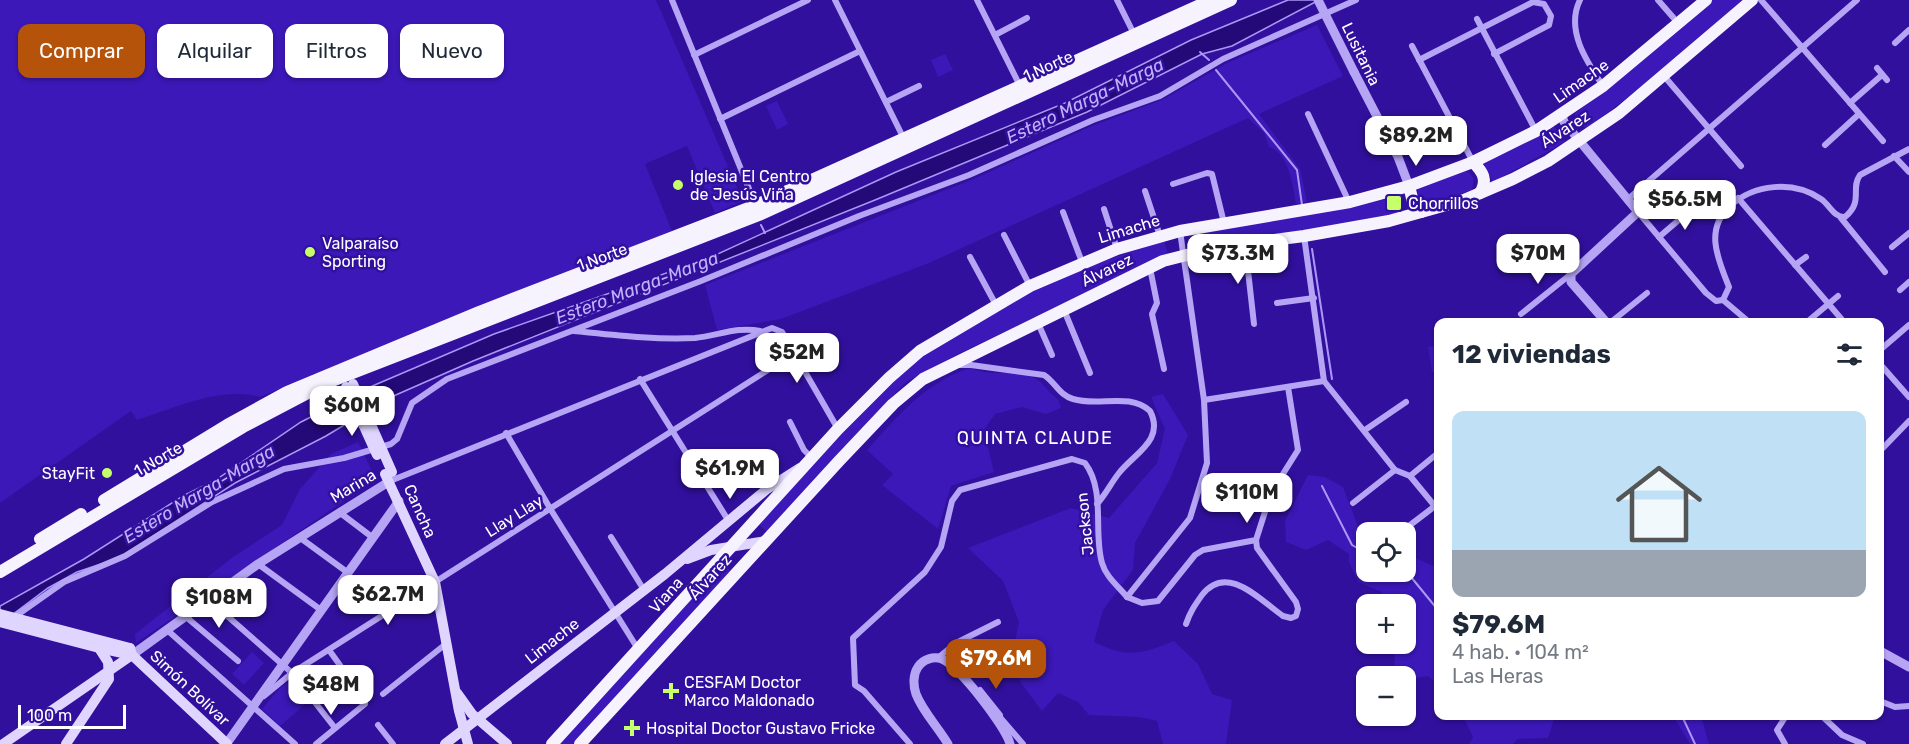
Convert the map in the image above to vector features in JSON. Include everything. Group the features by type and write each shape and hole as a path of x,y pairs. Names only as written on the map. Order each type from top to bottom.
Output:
{"main road":[{"name":"1 Norte","path":"0,563 227,425 287,392 372,355 758,210 1020,86 1211,0"},
{"name":"1 Norte","path":"0,572 289,401 348,380 758,210 1231,0"},
{"name":"Limache","path":"445,744 678,563 766,489 808,462 901,366 920,351 996,304 1082,262 1160,236 1350,202 1409,186 1473,162 1536,131 1562,115 1603,86 1706,0"},
{"name":"Álvarez","path":"580,744 893,404 923,379 1150,267 1185,254 1372,225 1480,193 1548,161 1619,113 1752,0"},
{"path":"1473,162 1484,177 1480,193"},
{"path":"1409,186 1413,202 1421,212"},
{"path":"348,380 372,355"},
{"name":"Cancha","path":"348,380 435,582 459,711 466,728 468,744"},
{"name":"Viana","path":"552,744 808,462"},
{"path":"707,537 711,550"},
{"name":"Limache","path":"678,563 711,550 766,541"},
{"path":"0,614 128,652"},
{"path":"0,622 99,648 128,652"},
{"path":"66,744 104,689 109,666 99,648"},
{"name":"Marina","path":"5,744 128,652"},
{"name":"Simón Bolívar","path":"128,652 227,744"},
{"name":"Cancha","path":"457,693 478,718 507,744"},
{"path":"577,717 591,732"}],"street":[{"path":"672,0 758,210"},
{"path":"694,55 808,0"},
{"path":"835,0 904,140"},
{"path":"978,0 1020,86"},
{"path":"1117,0 1134,35"},
{"name":"Lusitania","path":"1318,0 1398,157 1409,186"},
{"path":"0,627 64,582 125,556 212,502 284,469 344,458 391,444 397,439 412,403 420,395 454,375 969,175 1093,120 1160,96 1223,59 1356,0"},
{"path":"1580,0 1575,22 1580,48 1603,86"},
{"path":"1658,0 1678,24"},
{"path":"1761,0 1882,141"},
{"path":"1627,200 1800,47 1857,0"},
{"path":"1419,60 1537,1 1544,4 1551,16 1549,26 1494,54"},
{"path":"995,35 1027,18"},
{"path":"1477,19 1536,131"},
{"path":"1900,48 1893,41 1909,30"},
{"path":"1412,46 1473,162"},
{"path":"720,119 860,51"},
{"path":"1850,103 1885,77 1877,68"},
{"path":"1664,76 1741,165"},
{"path":"886,102 919,86"},
{"path":"1308,114 1350,202"},
{"path":"1825,145 1859,114"},
{"path":"1562,115 1564,122 1627,200 1711,298 1723,300 1744,318"},
{"path":"1841,218 1848,214 1856,204 1856,181 1860,175 1909,149"},
{"path":"1894,156 1909,172"},
{"path":"1173,184 1207,173 1212,174 1224,223"},
{"path":"1723,300 1730,287 1717,256 1716,229 1724,211 1738,198 1755,189 1768,186 1799,190 1822,199 1841,218 1885,272"},
{"path":"1145,191 1160,236"},
{"path":"1738,198 1840,318"},
{"path":"1659,237 1695,206"},
{"path":"1104,209 1117,249"},
{"path":"1063,212 1082,262"},
{"path":"1521,314 1570,274 1638,212"},
{"path":"1180,231 1204,400 1207,464 1190,518 1126,597 1150,604 1158,601 1195,555 1203,550 1256,540"},
{"path":"1892,247 1909,233"},
{"path":"1004,235 1030,286"},
{"path":"1305,236 1324,381 1395,470 1410,476 1434,504"},
{"path":"1245,244 1254,324"},
{"path":"1795,265 1806,256"},
{"path":"970,257 996,304"},
{"path":"1150,267 1157,303 1152,314 1164,369"},
{"path":"1570,274 1571,282 1602,318"},
{"path":"1900,290 1909,282"},
{"path":"1616,318 1647,293"},
{"path":"1812,318 1838,296"},
{"path":"1277,303 1314,298"},
{"path":"1064,310 1090,373"},
{"path":"1038,322 1052,355"},
{"path":"1884,347 1909,325"},
{"path":"571,330 652,339 698,338 748,328 760,331 772,328 779,330 838,429"},
{"name":"Marina","path":"128,652 166,629 389,475 506,433 760,331"},
{"name":"Llay Llay","path":"253,706 292,673 794,354"},
{"path":"947,366 971,365 1044,375 1054,382 1060,392 1076,400 1091,403 1134,401 1150,411 1155,422 1149,443 1119,474 1097,504"},
{"path":"1884,368 1909,396"},
{"path":"640,379 728,520"},
{"path":"1204,400 1324,381"},
{"path":"1186,624 1190,613 1206,590 1220,581 1239,583 1283,616 1291,618 1296,616 1298,609 1296,602 1257,548 1256,540 1271,493 1298,450 1288,387"},
{"path":"1365,430 1406,402"},
{"path":"1884,447 1909,421"},
{"path":"790,422 808,462"},
{"path":"506,433 550,510 639,649"},
{"path":"1410,476 1434,456"},
{"name":"Jackson","path":"910,744 864,691 856,687 853,680 853,638 925,572 941,547 952,501 960,490 1072,459 1080,460 1089,469 1097,504 1102,564 1113,583 1126,597"},
{"path":"1353,502 1395,470"},
{"path":"227,744 399,501"},
{"path":"1416,522 1434,510"},
{"path":"338,512 372,537"},
{"path":"299,537 347,572"},
{"path":"611,537 644,590"},
{"path":"258,564 321,610"},
{"path":"208,599 281,666 292,673 334,728"},
{"path":"185,616 238,661"},
{"path":"948,744 921,704 914,681 915,674 923,662 939,657 956,643 998,622"},
{"path":"166,629 295,744"},
{"path":"383,694 447,643"},
{"path":"316,744 365,704 365,700 329,650"},
{"path":"1884,653 1909,667"},
{"path":"939,657 954,667 1023,744"},
{"path":"972,681 998,715 1010,744"},
{"path":"1884,703 1895,707 1909,706"},
{"path":"1782,720 1779,724 1779,736 1785,744"},
{"path":"1826,720 1842,735 1863,744"},
{"path":"378,725 393,744"}],"shaded area":[{"name":"Valparaíso Sporting","path":"0,0 656,0 743,201 715,213 687,146 645,164 672,231 260,397 245,394 214,396 137,420 131,411 0,503"},
{"path":"1713,0 1743,0 1648,82 1586,129 1574,114 1607,90"},
{"path":"1317,25 1343,76 1259,114 1300,169 1307,202 1296,204 1286,163 1276,150 1269,147 1264,133 1248,118 929,263 781,319 717,330 705,285 971,180 1094,125 1162,100 1227,63"},
{"path":"945,54 953,70 938,77 931,60"},
{"path":"777,101 788,124 777,130 766,106"},
{"path":"1554,126 1565,142 1493,182 1483,162"},
{"path":"1463,171 1469,172 1474,179 1472,190 1424,206 1418,201 1418,188"},
{"path":"1394,198 1399,214 1306,232 1200,247 1198,232"},
{"path":"1164,240 1168,254 960,353 906,382 767,532 757,523 894,376 920,356 1040,283"},
{"path":"1434,346 1434,372 1432,372 1428,347"},
{"path":"971,368 992,373 1031,376 1040,381 1056,398 1061,408 1046,414 1022,407 995,414 984,430 994,472 951,486 938,529 882,485 893,474 867,450 901,413 926,391 940,381"},
{"path":"1163,394 1188,435 1170,479 1135,543 1133,570 1103,610 1094,642 1116,651 1134,653 1174,641 1198,664 1212,694 1232,700 1226,744 1163,744 1157,721 1089,715 1078,702 1058,693 1042,711 1021,683 1011,660 1019,622 1003,581 968,548 1071,508 1109,518 1157,463 1165,429 1151,397"},
{"path":"358,442 376,479 136,643 135,634 233,557 282,525 300,489 331,454"},
{"path":"1308,475 1325,477 1343,487 1356,522 1356,578 1349,562 1349,554 1328,540 1306,550 1286,542 1285,521"},
{"path":"1416,558 1434,566 1434,681 1428,676 1416,678 1416,666 1394,666 1395,654 1416,654 1416,594 1383,594 1358,582 1416,582"},
{"path":"721,564 732,571 574,744 557,744"},
{"path":"252,652 264,663 244,685 232,674"},
{"path":"293,680 309,701 280,726 262,709 280,688"},
{"path":"1465,720 1554,720 1548,738 1517,739 1513,744 1469,744 1473,737"},
{"path":"1675,720 1702,720 1709,744 1690,744"}],"water":[{"name":"Estero Marga-Marga","path":"1288,0 1319,0 1232,46 1202,54 1087,112 875,200 473,361 389,398 326,436 235,483 119,558 77,572 48,588 0,624 0,606 84,559 183,496 217,479 301,422 370,387 494,334 709,258 896,172 1065,103 1191,40"}],"waterway":[{"path":"1200,52 1209,60"},
{"path":"1216,70 1297,170 1302,205"},
{"path":"761,225 765,233"},
{"path":"1312,249 1332,379"},
{"path":"1322,486 1352,545 1356,547"},
{"path":"1415,582 1434,605"},
{"path":"1684,720 1695,744"}],"place":[{"name":"Iglesia El Centro de Jesús Viña","path":"678,185"},
{"name":"Chorrillos","path":"1394,203"},
{"name":"Valparaíso Sporting","path":"310,252"},
{"name":"StayFit","path":"107,473"},
{"name":"CESFAM Doctor Marco Maldonado","path":"671,691"},
{"name":"Hospital Doctor Gustavo Fricke","path":"632,728"}],"district":[{"name":"QUINTA CLAUDE","path":"1035,438"}]}
